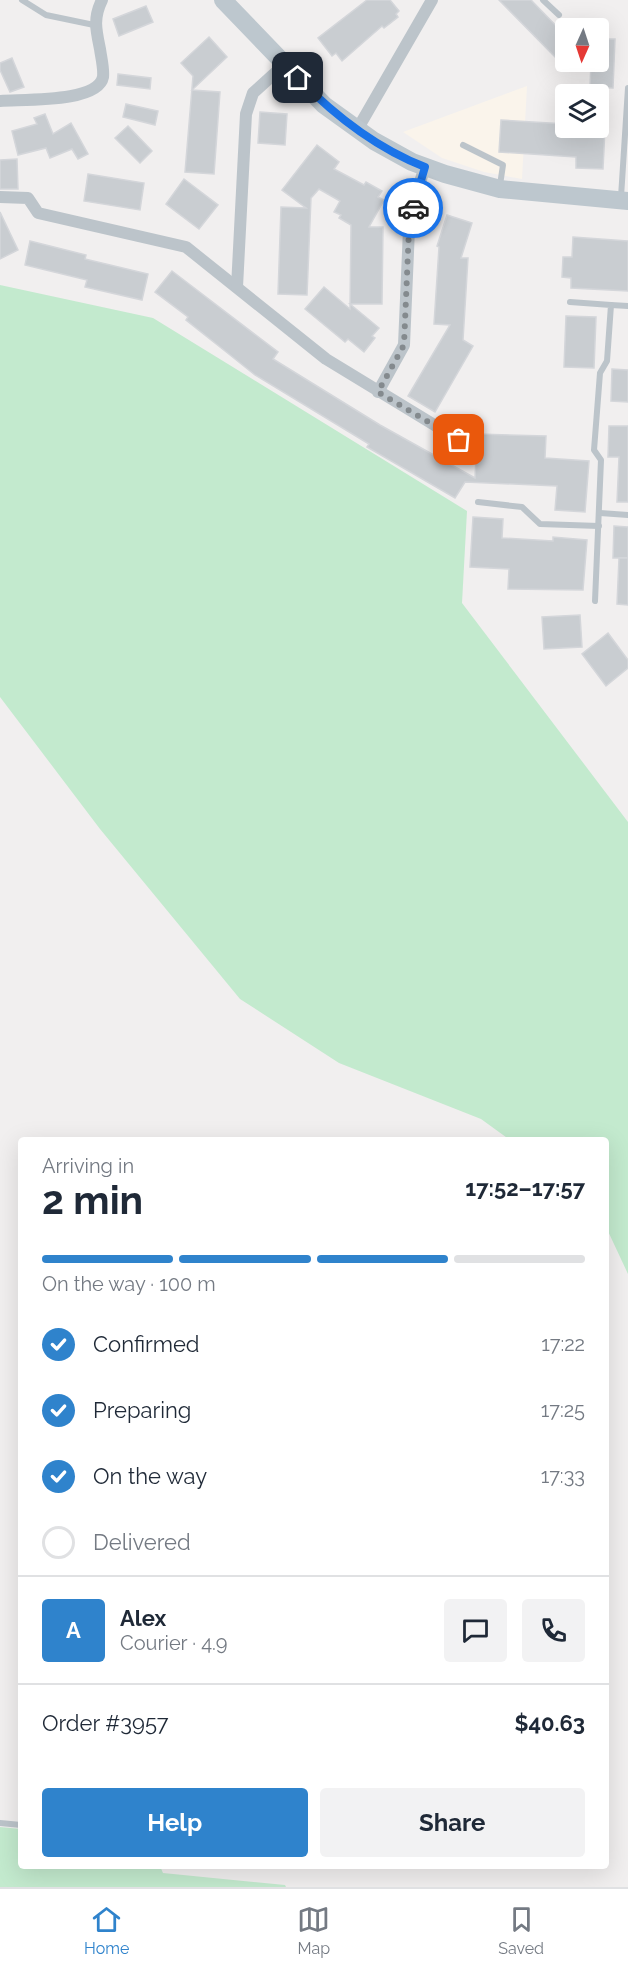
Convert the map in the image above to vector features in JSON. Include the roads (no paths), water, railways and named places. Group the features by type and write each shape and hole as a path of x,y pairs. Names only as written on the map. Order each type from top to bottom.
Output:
{"main road":[{"path":"223,0 324,105 374,141 425,167 500,189 625,201"}],"street":[{"path":"0,100 60,97 88,93 97,87 103,78 94,25 102,0"},
{"path":"357,130 432,0"},
{"path":"237,288 246,114 253,93 285,64"},
{"path":"378,392 404,345 409,229 414,200 425,167"},
{"path":"0,197 28,198 38,213 186,247 326,359 459,440"}],"lane":[{"path":"22,0 46,15 94,25"},
{"path":"543,0 559,15"},
{"path":"625,201 628,88"},
{"path":"463,145 503,165 500,189"},
{"path":"570,302 628,306"},
{"path":"595,601 601,460 594,450 600,373 608,361 611,305"},
{"path":"478,502 522,507 540,524 599,526"},
{"path":"600,513 628,515"},
{"path":"0,1823 18,1825"}]}
